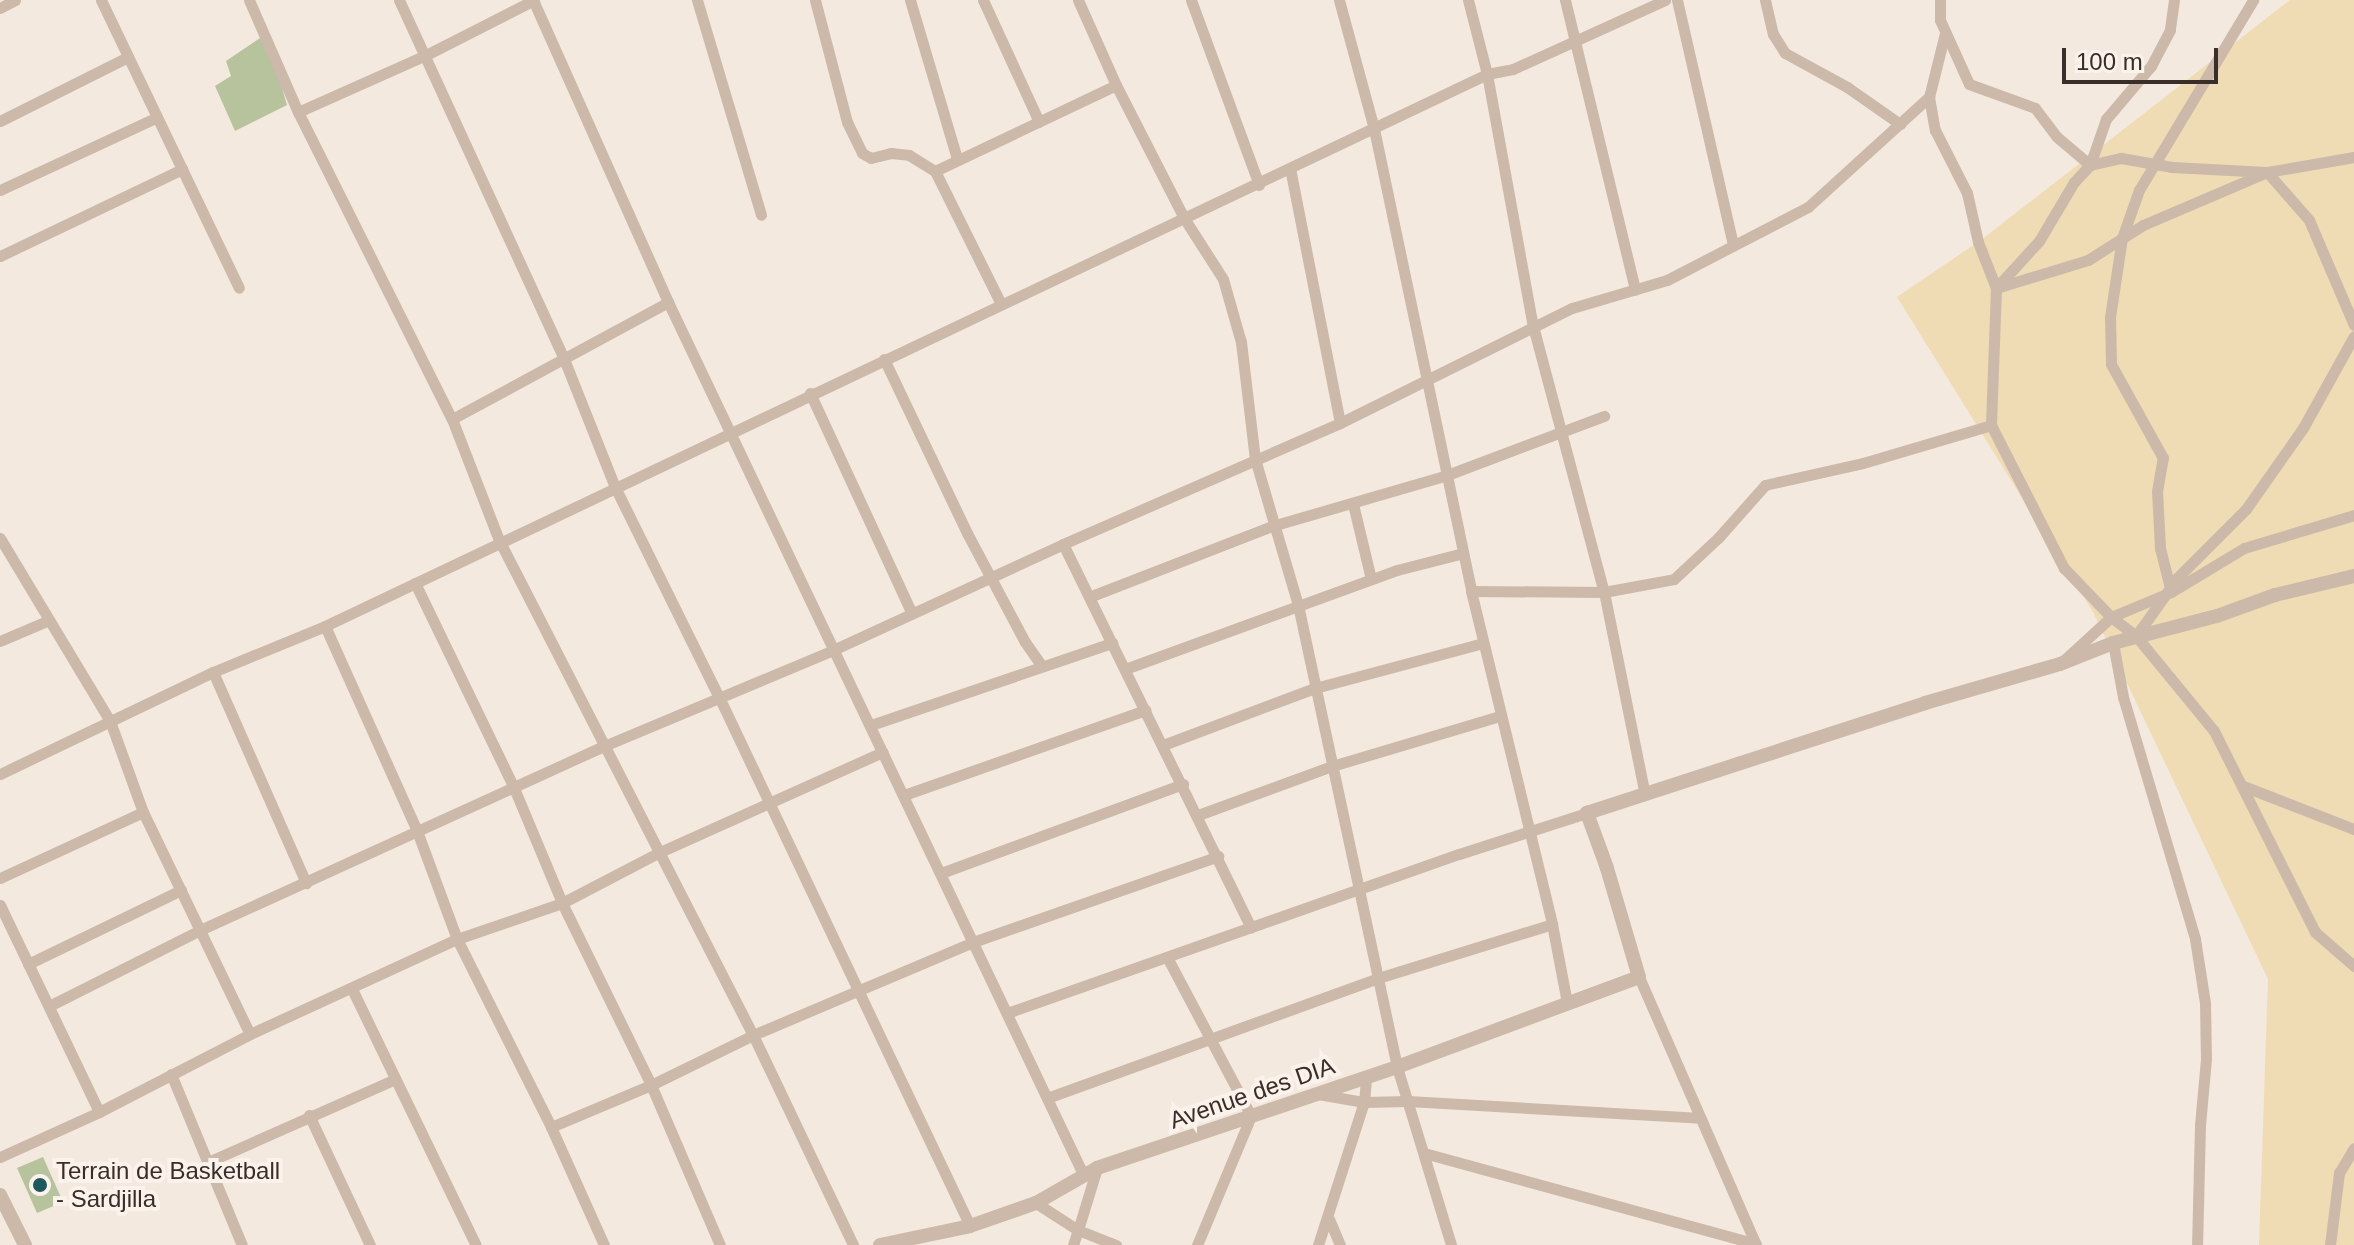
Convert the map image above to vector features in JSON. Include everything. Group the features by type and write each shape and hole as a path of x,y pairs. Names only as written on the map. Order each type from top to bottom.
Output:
{"street":[{"path":"0,8 15,0"},
{"path":"101,0 239,288"},
{"path":"249,0 298,112 452,419 499,540 753,1035 853,1245"},
{"path":"399,0 564,359 615,487 720,699 970,1226"},
{"path":"298,112 426,55 534,0 668,302 833,650 1047,1098 1091,1172 1073,1245"},
{"path":"697,0 761,215"},
{"path":"815,0 847,122 862,153 871,158 891,153 909,155 935,171 1001,304"},
{"path":"910,0 957,159"},
{"path":"983,0 1039,122"},
{"path":"1078,0 1116,85 1184,218 1223,279 1241,342 1255,459 1272,526 1298,605 1397,1067 1451,1245"},
{"path":"1191,0 1259,185"},
{"path":"1339,0 1374,129 1471,591 1552,924 1567,1003"},
{"path":"1468,0 1487,74 1533,326 1604,592 1645,795"},
{"path":"1565,0 1635,290"},
{"path":"0,774 213,672 325,626 499,540 1259,185 1487,74 1513,69 1665,0"},
{"path":"1677,0 1733,245"},
{"path":"1765,0 1773,34 1785,53 1847,87 1900,124"},
{"path":"1940,0 1940,20 1969,84 2035,108 2057,137 2090,165"},
{"path":"1996,288 2039,241 2074,182 2090,165 2106,119 2151,66 2170,30 2174,0"},
{"path":"2171,592 2160,548 2157,491 2163,458 2111,364 2110,317 2122,238 2139,190 2253,0"},
{"path":"1945,33 1929,97 1935,130 1967,193 1978,242 1996,288 1991,425 2064,568 2111,617 2136,636 2214,731 2315,932 2354,966"},
{"path":"0,121 128,57"},
{"path":"935,171 1116,85"},
{"path":"49,1006 200,930 604,746 833,650 1063,544 1340,423 1572,308 1667,280 1808,207 1929,97"},
{"path":"0,190 157,117"},
{"path":"1996,288 2088,260 2143,225 2267,172 2354,157"},
{"path":"2090,165 2121,158 2156,164 2267,172 2309,220 2354,325"},
{"path":"1290,168 1340,423"},
{"path":"0,256 182,169"},
{"path":"452,419 668,302"},
{"path":"2136,636 2171,592 2178,577 2246,509 2303,428 2354,336"},
{"path":"884,359 991,578 1042,666"},
{"path":"810,393 912,614"},
{"path":"1089,597 1272,526 1447,475 1604,416"},
{"path":"1471,591 1604,592 1674,579 1718,538 1765,485 1863,463 1991,425"},
{"path":"1353,504 1371,579"},
{"path":"2060,664 2111,617 2171,592 2244,548 2354,515"},
{"path":"0,538 47,621 110,721 143,812 250,1034"},
{"path":"1063,544 1251,927"},
{"path":"1125,669 1371,579 1463,553"},
{"path":"1007,1013 1529,830 1925,703 2060,664 2113,643 2217,616 2275,595 2354,576"},
{"path":"415,583 514,788 562,903 651,1085 720,1245"},
{"path":"0,641 47,621"},
{"path":"325,626 417,831 457,939 551,1127 604,1245"},
{"path":"871,725 1112,643"},
{"path":"1163,745 1315,688 1483,643"},
{"path":"2113,643 2123,697 2195,939 2205,1003 2197,1245"},
{"path":"213,672 306,883"},
{"path":"904,795 1146,710"},
{"path":"1198,815 1332,766 1500,716"},
{"path":"0,1157 99,1112 250,1034 457,939 562,903 660,852 883,752"},
{"path":"941,873 1183,784"},
{"path":"2243,786 2354,829"},
{"path":"0,878 143,812"},
{"path":"1587,813 1607,868 1639,977 1756,1245"},
{"path":"551,1127 651,1085 753,1035 973,942 1218,856"},
{"path":"28,964 181,890"},
{"path":"0,905 99,1112"},
{"path":"1047,1098 1378,978 1552,924"},
{"path":"1168,959 1251,1116 1197,1245"},
{"name":"Avenue des DIA","path":"880,1245 970,1226 1036,1203 1091,1172 1397,1067 1639,977"},
{"path":"352,989 476,1245"},
{"path":"171,1074 242,1245"},
{"path":"1318,1245 1329,1219 1364,1102 1366,1077"},
{"path":"208,1162 395,1079"},
{"path":"1318,1094 1364,1102 1408,1101 1701,1118"},
{"path":"309,1115 370,1245"},
{"path":"2330,1245 2339,1173 2354,1148"},
{"path":"1424,1153 1756,1245"},
{"path":"1,1199 23,1244"},
{"path":"1036,1203 1078,1230 1116,1245"},
{"path":"1329,1219 1340,1245"}],"green space":[{"path":"266,34 287,105 235,131 215,86 231,76 226,61"},
{"name":"Terrain de Basketball - Sardjilla","path":"43,1157 63,1202 37,1213 17,1168"}],"sand":[{"path":"2290,0 2354,0 2354,1245 2259,1245 2268,979 2093,612 1897,297 1981,240"}],"place":[{"name":"Terrain de Basketball - Sardjilla","path":"40,1185"}]}
